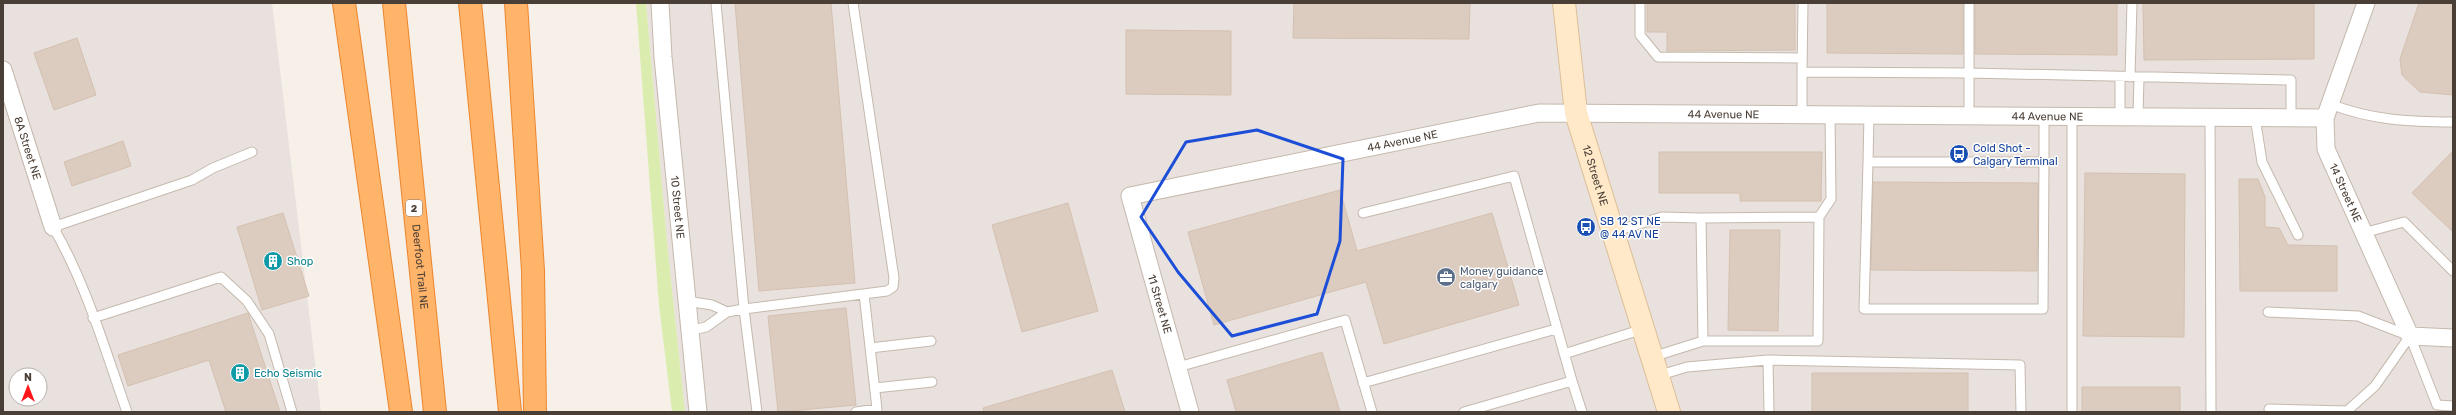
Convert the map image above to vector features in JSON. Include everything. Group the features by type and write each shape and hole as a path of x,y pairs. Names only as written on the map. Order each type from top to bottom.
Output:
{"highway":[{"path":"344,3 401,412"},
{"name":"Deerfoot Trail NE","path":"394,3 435,412"},
{"path":"470,3 510,412"},
{"path":"516,3 534,271 535,412"}],"street":[{"name":"10 Street NE","path":"660,3 688,331 698,412"},
{"name":"12 Street NE","path":"1564,3 1576,112 1669,412"},
{"name":"14 Street NE","path":"2366,3 2328,111 2326,149 2410,336"},
{"name":"8A Street NE","path":"3,70 53,227"},
{"name":"44 Avenue NE","path":"1130,196 1539,112 2290,117 2328,111"},
{"name":"11 Street NE","path":"1130,196 1190,412"},
{"path":"2410,336 2453,338"}],"lane":[{"path":"716,3 744,309 757,412"},
{"path":"688,331 706,326 728,312 888,292 893,287 894,278 852,3"},
{"path":"1640,3 1640,35 1658,57 1801,58"},
{"path":"1802,113 1801,58 1803,3"},
{"path":"1969,3 1969,115"},
{"path":"2132,3 2134,77 2138,116"},
{"path":"1802,72 1969,73 2290,80 2290,117"},
{"path":"2120,77 2120,116"},
{"path":"2328,111 2408,122 2453,122"},
{"path":"1655,366 1703,341 1818,341 1819,217 1831,199 1830,114"},
{"path":"1869,115 1864,309 2044,309 2044,116"},
{"path":"2072,116 2072,412"},
{"path":"2210,117 2211,412"},
{"path":"2255,117 2262,162 2298,235"},
{"path":"127,412 94,318 62,243 53,227 192,180 213,168 252,152"},
{"path":"1868,162 2044,162"},
{"path":"1363,212 1514,176 1556,330 1582,412"},
{"path":"1613,232 1662,217 1819,217"},
{"path":"1701,218 1703,341"},
{"path":"2363,233 2404,222 2453,271"},
{"path":"94,318 221,277 247,301 269,334 292,412"},
{"path":"856,412 877,409 864,294"},
{"path":"686,301 712,305 728,312"},
{"path":"2268,312 2358,316 2410,336 2437,409 2453,406"},
{"path":"1178,368 1345,320 1372,412"},
{"path":"1564,354 1643,329"},
{"path":"1363,383 1556,330"},
{"path":"2269,409 2347,411 2375,386 2410,336"},
{"path":"870,348 932,341"},
{"path":"1655,366 1687,368 1768,360 2020,365 2021,412"},
{"path":"1768,360 1769,412"},
{"path":"1464,412 1572,381"},
{"path":"875,388 932,382"}],"highlighted area":[{"path":"1257,130 1343,159 1340,241 1317,314 1232,336 1178,272 1141,217 1186,142"}],"shaded area":[{"path":"3,3 272,3 321,412 3,412"},
{"path":"646,3 2453,3 2453,412 685,412 667,242"}],"green space":[{"path":"636,3 646,3 667,242 685,412 672,412 659,305"}],"building":[{"path":"735,3 831,3 855,283 759,291"},
{"path":"1294,3 1470,3 1469,39 1293,38"},
{"path":"1647,3 1795,3 1795,50 1667,51 1667,32 1647,32"},
{"path":"1827,3 1963,3 1963,54 1827,53"},
{"path":"1975,3 2117,3 2117,55 1975,54"},
{"path":"2143,3 2314,3 2314,59 2144,60"},
{"path":"2419,3 2453,3 2453,95 2420,92 2402,75 2400,59"},
{"path":"1126,30 1231,31 1231,95 1126,94"},
{"path":"77,38 96,95 54,110 34,53"},
{"path":"123,141 131,166 72,186 64,162"},
{"path":"2453,151 2453,232 2412,193"},
{"path":"1659,152 1822,152 1821,201 1740,201 1740,193 1659,193"},
{"path":"2085,173 2185,174 2184,337 2083,336"},
{"path":"2239,179 2258,179 2265,197 2265,227 2279,228 2288,245 2337,246 2337,291 2240,291"},
{"path":"1873,182 2038,183 2037,271 1871,270"},
{"path":"1340,190 1357,251 1492,213 1519,305 1384,344 1366,282 1214,325 1188,232"},
{"path":"1068,203 1098,311 1022,332 992,225"},
{"name":"Shop","path":"283,213 309,296 262,310 237,227"},
{"path":"1730,230 1780,230 1778,331 1728,330"},
{"path":"846,308 856,405 778,412 768,316"},
{"name":"Echo Seismic","path":"248,313 280,412 226,412 209,360 128,386 118,355"},
{"path":"1322,352 1340,412 1236,412 1227,380"},
{"path":"1112,370 1125,412 984,412 983,408"},
{"path":"1812,373 1968,373 1968,412 1812,412"},
{"path":"2082,387 2180,387 2180,412 2082,412"}],"place":[{"name":"Cold Shot - Calgary Terminal","path":"1959,154"},
{"name":"SB 12 ST NE @ 44 AV NE","path":"1586,227"},
{"name":"Shop","path":"273,261"},
{"name":"Money guidance calgary","path":"1446,277"},
{"name":"Echo Seismic","path":"240,373"}]}
